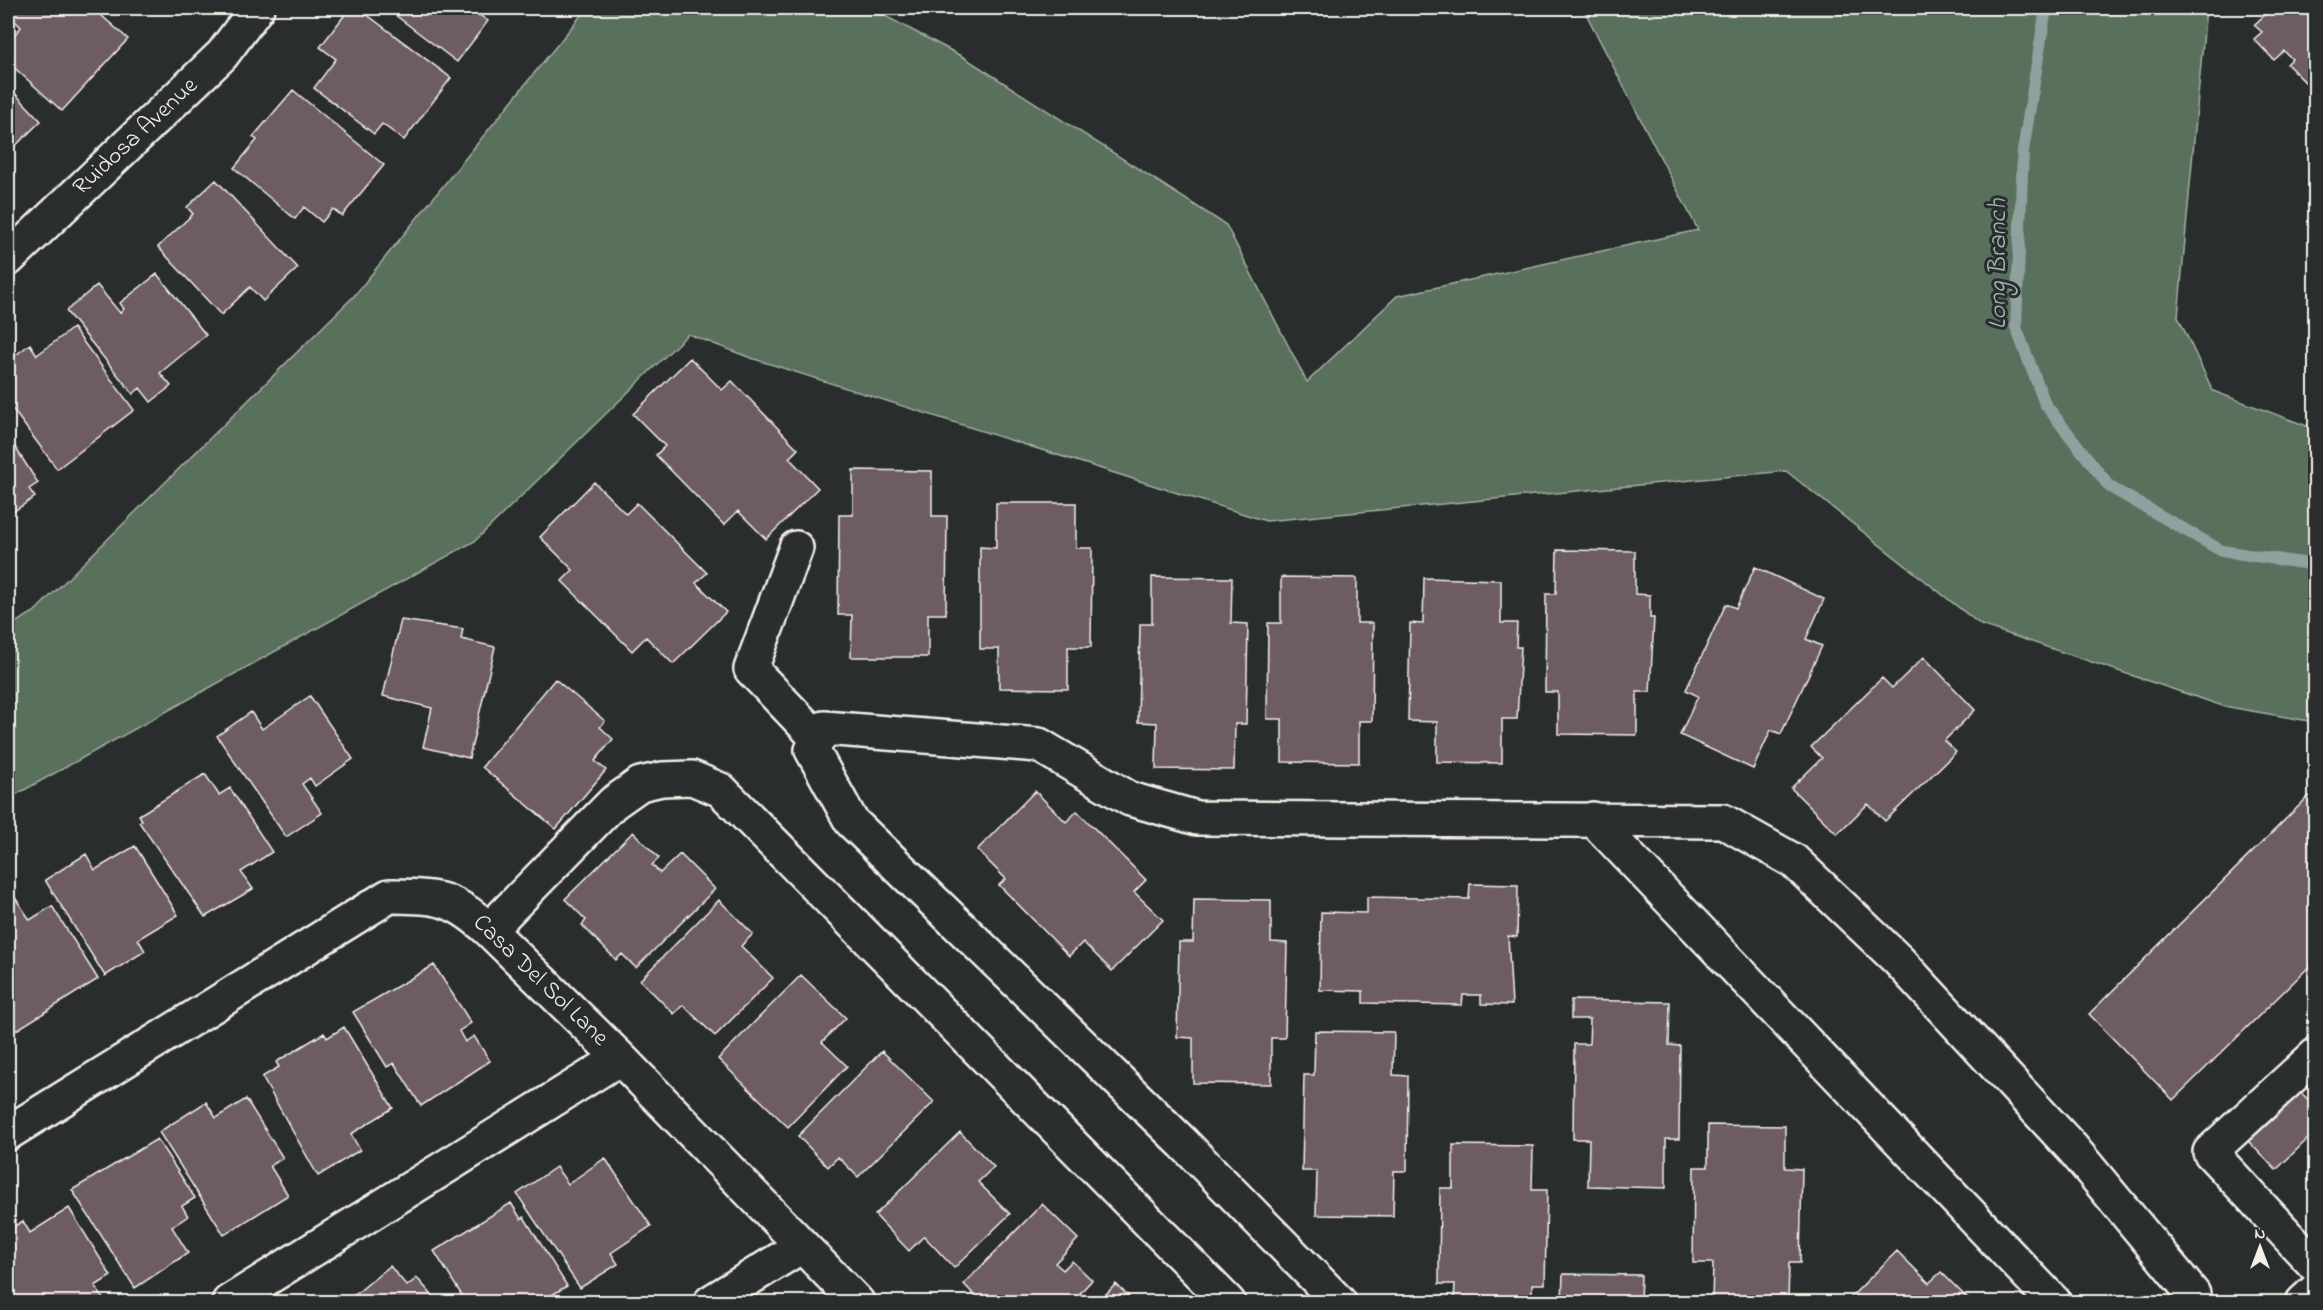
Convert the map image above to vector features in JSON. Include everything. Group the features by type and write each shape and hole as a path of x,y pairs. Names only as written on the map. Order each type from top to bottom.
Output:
{"street":[{"name":"Ruidosa Avenue","path":"8,259 222,55 257,8"},
{"path":"796,548 751,669 818,739"},
{"path":"1339,1302 1183,1143 851,821 812,750 824,728 1039,745 1130,800 1197,818 1723,821 1794,861 1898,960 2073,1149 2192,1300"},
{"path":"489,930 613,803 640,784 662,779 692,778 720,790 1228,1302"},
{"path":"1593,819 2054,1302"},
{"name":"Casa Del Sol Lane","path":"8,1133 389,896 436,897 469,912 489,930 620,1058 800,1247 857,1302"},
{"path":"2316,1054 2210,1152 2316,1266"},
{"path":"229,1302 620,1058"},
{"path":"711,1302 800,1247"},
{"path":"2303,1302 2316,1290"}],"green space":[{"path":"587,8 870,8 965,58 1226,225 1307,382 1397,296 1698,230 1583,8 2206,8 2178,317 2213,391 2315,429 2315,722 2223,706 1981,625 1786,471 1266,521 751,358 688,334 475,541 8,799 8,627 34,612 354,296"}],"building":[{"path":"8,8 93,8 128,39 62,111 8,62 8,42 21,27 8,14"},
{"path":"350,8 358,8 451,78 404,140 382,124 374,134 314,88 336,59 320,47"},
{"path":"386,8 474,8 472,10 488,21 457,62"},
{"path":"2272,8 2316,8 2316,83 2311,78 2307,84 2287,64 2292,59 2284,51 2274,60 2254,39 2262,32 2254,25"},
{"path":"8,86 41,121 8,153"},
{"path":"293,90 384,165 342,216 333,209 322,222 304,207 295,219 234,168 257,140 253,137"},
{"path":"216,180 298,268 263,301 250,287 221,315 158,247 193,214 187,207"},
{"path":"157,274 206,335 160,373 171,386 151,402 140,388 133,394 66,311 97,285 120,313 124,309 120,303"},
{"path":"73,328 134,410 57,469 8,403 8,361 30,344 37,355"},
{"path":"690,358 722,390 732,381 798,449 789,458 818,488 766,539 738,511 724,525 656,455 665,446 633,414"},
{"path":"8,436 38,483 29,489 35,497 8,515"},
{"path":"853,470 932,471 932,516 947,516 946,614 928,614 928,657 851,657 852,615 838,615 839,515 853,515"},
{"path":"594,482 626,514 637,503 707,573 696,583 726,612 673,664 646,637 632,651 562,581 573,570 540,537"},
{"path":"996,503 1076,503 1076,548 1092,548 1091,647 1068,647 1068,689 999,688 999,649 980,649 980,547 996,548"},
{"path":"1557,550 1635,551 1635,594 1650,595 1650,618 1654,618 1650,692 1637,692 1637,735 1558,734 1558,692 1545,692 1546,594 1556,594"},
{"path":"1755,567 1824,599 1806,639 1822,646 1781,734 1771,730 1753,769 1680,735 1698,696 1686,690 1726,604 1736,608"},
{"path":"1152,577 1232,578 1231,623 1248,624 1246,724 1235,724 1234,770 1156,769 1157,723 1138,722 1140,624 1152,624"},
{"path":"1281,577 1357,578 1357,623 1373,623 1372,721 1359,721 1359,763 1282,762 1282,719 1267,719 1268,623 1281,623"},
{"path":"1424,578 1501,580 1501,623 1517,623 1516,647 1521,647 1517,719 1502,719 1502,763 1437,762 1437,722 1408,721 1410,623 1423,624"},
{"path":"401,620 463,629 461,639 495,647 469,758 423,747 432,708 383,696"},
{"path":"1924,657 1975,710 1944,741 1956,752 1885,821 1868,804 1837,834 1791,788 1822,758 1811,747 1882,678 1892,688"},
{"path":"555,679 605,721 600,727 613,739 595,761 606,770 556,829 482,767"},
{"path":"310,696 353,759 315,786 310,778 302,784 322,813 286,837 217,736 251,712 262,729"},
{"path":"205,774 219,795 230,788 272,852 241,872 253,889 205,917 139,822 142,820 139,815"},
{"path":"1035,791 1066,822 1077,811 1146,880 1134,892 1163,920 1112,971 1083,942 1069,956 999,885 1006,879 977,850"},
{"path":"2309,796 2316,796 2316,960 2173,1100 2089,1014"},
{"path":"633,832 659,858 652,865 660,873 680,854 715,889 636,968 622,954 616,960 582,925 586,920 565,899"},
{"path":"135,846 178,915 138,939 145,951 105,976 45,880 86,854 95,870"},
{"path":"1470,884 1518,885 1517,937 1508,936 1512,1005 1481,1004 1481,995 1463,995 1462,1005 1363,1003 1363,991 1320,990 1321,912 1367,913 1367,897 1469,899"},
{"path":"12,893 30,920 52,906 98,979 15,1031 8,1019 8,896"},
{"path":"1194,899 1271,900 1271,942 1287,943 1285,1038 1271,1038 1271,1084 1193,1083 1193,1038 1177,1037 1179,942 1193,942"},
{"path":"719,900 753,934 741,946 773,978 715,1036 683,1005 674,1014 640,980"},
{"path":"434,965 471,1023 459,1031 465,1042 474,1036 490,1061 421,1106 394,1063 387,1067 353,1012"},
{"path":"801,975 846,1018 822,1042 847,1066 788,1127 718,1059"},
{"path":"1571,1000 1670,1002 1669,1045 1680,1046 1679,1139 1666,1139 1666,1188 1588,1186 1589,1139 1573,1139 1574,1044 1589,1044 1590,1019 1571,1019"},
{"path":"344,1027 393,1108 351,1134 360,1150 318,1176 262,1077 279,1067 276,1062 324,1033 327,1038"},
{"path":"1315,1031 1394,1032 1393,1075 1408,1076 1407,1171 1394,1171 1393,1216 1316,1215 1317,1171 1302,1171 1304,1075 1314,1075"},
{"path":"882,1051 934,1102 858,1177 838,1157 828,1167 798,1136"},
{"path":"2297,1089 2316,1107 2316,1131 2276,1170 2246,1139"},
{"path":"246,1099 283,1158 270,1166 288,1195 224,1235 159,1132 206,1102 216,1118"},
{"path":"1708,1125 1785,1126 1785,1168 1802,1169 1800,1263 1789,1263 1788,1302 1712,1302 1713,1263 1693,1263 1694,1167 1708,1167"},
{"path":"960,1132 994,1167 978,1182 1010,1214 954,1268 924,1236 909,1251 875,1215"},
{"path":"157,1139 195,1198 182,1206 188,1216 172,1227 188,1253 135,1288 72,1190"},
{"path":"1453,1145 1533,1146 1532,1190 1547,1190 1545,1284 1532,1284 1532,1302 1454,1302 1455,1284 1439,1284 1440,1188 1453,1188"},
{"path":"605,1158 651,1226 611,1253 618,1264 580,1288 517,1194 556,1167 568,1184"},
{"path":"511,1203 521,1219 524,1217 567,1286 540,1302 466,1302 434,1251"},
{"path":"1042,1204 1078,1239 1055,1263 1063,1270 1072,1261 1092,1280 1080,1293 1084,1297 1078,1302 975,1302 978,1299 964,1284"},
{"path":"69,1208 111,1276 95,1286 105,1302 15,1302 8,1290 8,1230 23,1221 30,1233"},
{"path":"1897,1251 1929,1283 1941,1272 1971,1302 1846,1302"},
{"path":"390,1266 407,1286 417,1278 438,1302 346,1302"},
{"path":"1563,1274 1641,1275 1640,1302 1562,1302"},
{"path":"1116,1284 1134,1302 1098,1302"}],"waterway":[{"name":"Long Branch","path":"2046,8 2023,151 2016,327 2045,404 2110,487 2222,551 2316,565"}]}
